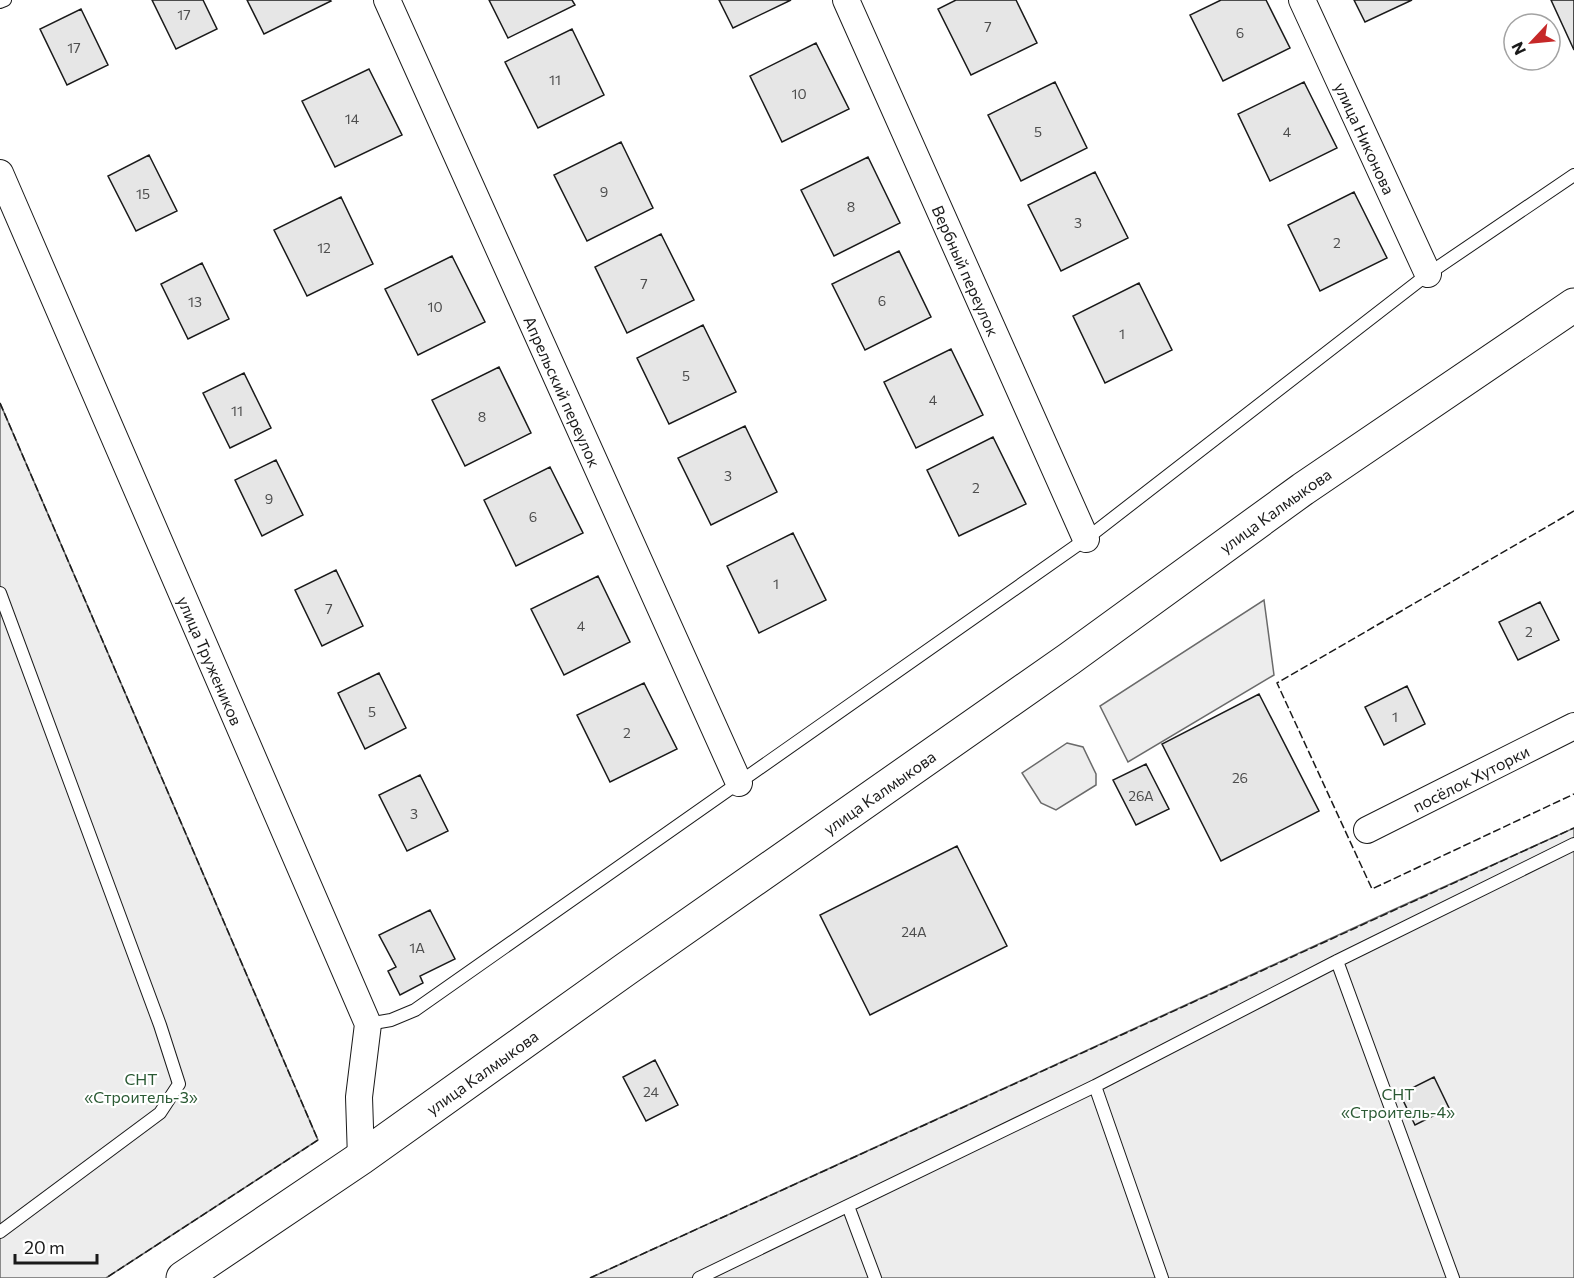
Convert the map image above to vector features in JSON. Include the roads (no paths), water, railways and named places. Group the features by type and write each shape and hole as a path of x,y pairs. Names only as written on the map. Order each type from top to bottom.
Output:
{"main road":[{"name":"улица Калмыкова","path":"183,1278 361,1158 626,969 1069,659 1303,489 1574,305"}],"street":[{"name":"Апрельский переулок","path":"387,0 739,783"},
{"name":"Вербный переулок","path":"846,0 1086,539"},
{"name":"улица Никонова","path":"1302,0 1428,274"},
{"name":"улица Тружеников","path":"0,173 368,1024"},
{"name":"посёлок Хуторки","path":"1367,830 1574,726"},
{"path":"361,1158 359,1097 368,1024"}],"lane":[{"path":"0,2 5,0"},
{"path":"368,1024 391,1020 415,1010 1086,539 1428,274 1574,175"},
{"path":"0,593 160,1024 179,1083 160,1113 0,1232"},
{"path":"699,1278 1095,1086 1337,961 1574,844"},
{"path":"1337,961 1453,1278"},
{"path":"1095,1086 1162,1278"},
{"path":"848,1206 875,1278"}],"park label":[{"name":"СНТ «Строитель-3»","path":"141,1087"},
{"name":"СНТ «Строитель-4»","path":"1398,1102"}]}
